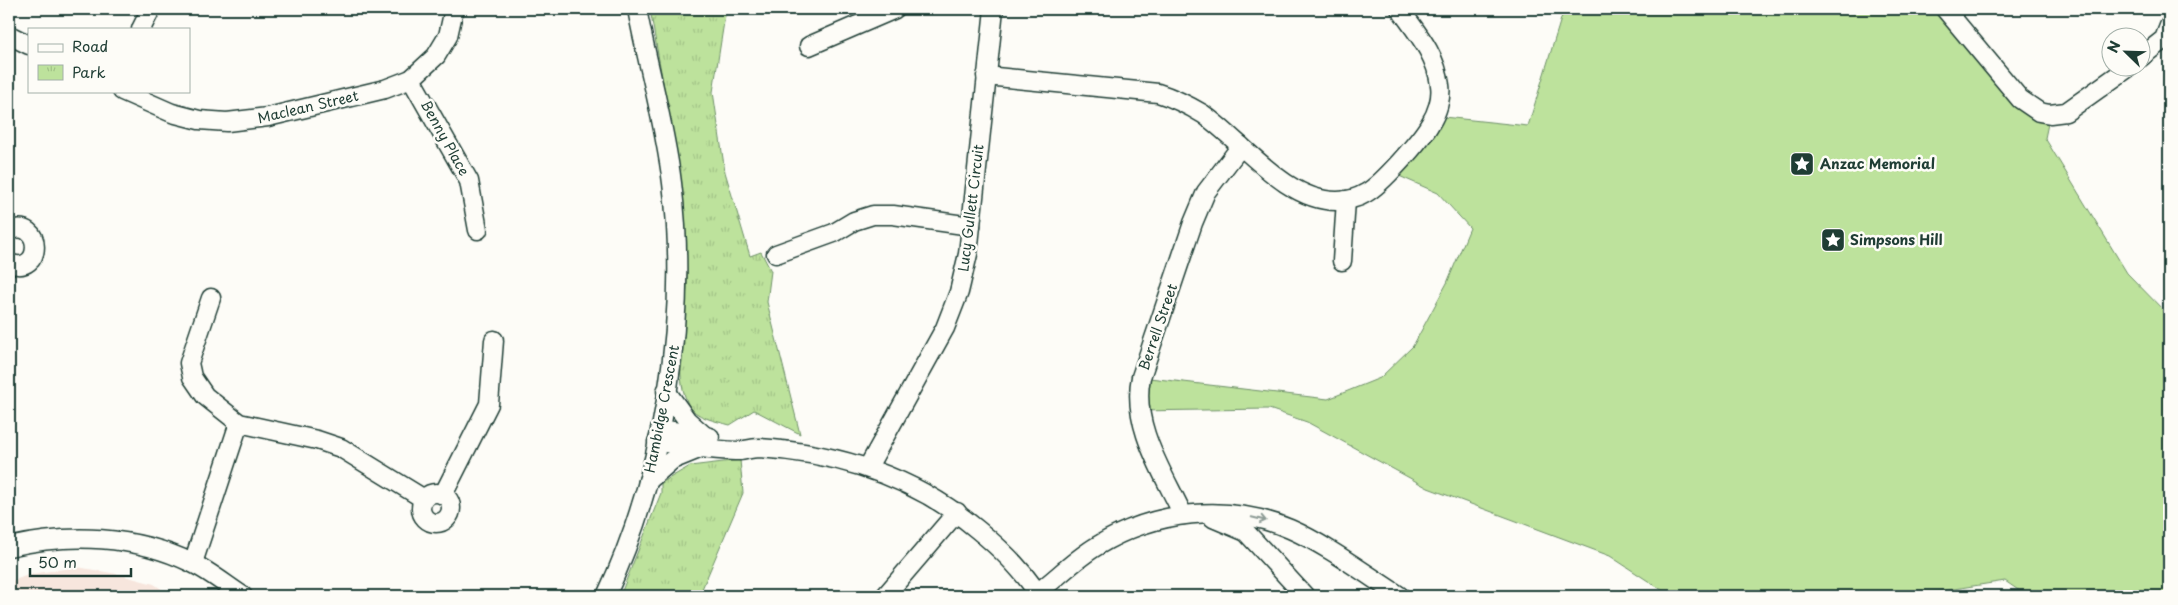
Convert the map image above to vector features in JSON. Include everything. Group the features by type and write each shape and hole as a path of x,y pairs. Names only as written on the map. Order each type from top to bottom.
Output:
{"street":[{"path":"142,28 151,9"},
{"name":"Maclean Street","path":"124,92 172,113 199,120 241,121 385,89 411,79 436,56 448,36 454,9"},
{"name":"Hambidge Crescent","path":"606,596 623,557 648,481 659,436 674,354 679,254 672,181 638,9"},
{"path":"809,46 895,9"},
{"name":"Lucy Gullett Circuit","path":"868,467 945,328 959,292 968,254 994,9"},
{"path":"986,76 1158,93 1178,99 1203,115 1303,194 1320,200 1346,200 1365,194 1380,183 1430,126 1438,107 1440,87 1436,66 1427,46 1400,9"},
{"path":"1945,9 2020,99 2039,112 2050,114 2066,112 2114,78"},
{"path":"2150,50 2164,39 2169,26"},
{"path":"9,35 28,44"},
{"name":"Benny Place","path":"411,79 469,181 478,230"},
{"name":"Berrell Street","path":"1188,515 1144,428 1138,411 1138,393 1141,377 1193,223 1206,192 1241,146"},
{"path":"1342,260 1346,200"},
{"path":"776,254 834,233 854,221 873,215 893,215 971,226"},
{"path":"9,231 24,230 34,240 36,247 34,254 24,264 9,264"},
{"path":"211,298 189,363 192,377 205,396 239,423 342,448 424,499"},
{"path":"443,495 489,404 494,340"},
{"path":"666,391 705,442"},
{"path":"193,563 239,423"},
{"path":"659,436 834,458 868,467 903,481 957,512 991,540 1038,595 1096,546 1137,526 1188,515 1231,513 1290,529 1400,596"},
{"path":"648,481 672,460 705,442"},
{"path":"433,494 443,495 450,502 452,510 449,516 441,523 430,522 423,516 421,508 424,499 433,494"},
{"path":"885,596 957,512"},
{"path":"1188,515 1220,520 1246,532 1305,596"},
{"path":"9,547 35,541 66,538 98,538 131,543 193,563 243,596"}],"shaded area":[{"path":"77,567 117,574 154,584 172,596 9,596 9,582 31,574"}],"green space":[{"path":"650,9 726,9 713,92 725,172 750,256 761,252 771,271 767,302 800,434 754,410 730,425 701,416 691,409 683,390 680,358 687,291 685,242 678,175"},
{"name":"Simpsons Hill","path":"1564,9 1945,9 2020,99 2050,114 2045,138 2127,273 2169,316 2169,596 2027,596 2005,581 1909,596 1671,596 1610,556 1428,488 1307,422 1269,409 1138,411 1141,377 1328,399 1380,378 1413,346 1447,283 1470,228 1438,193 1390,172 1434,116 1528,126"},
{"path":"740,460 743,493 699,596 620,596 661,493 661,483 690,466"}],"place":[{"name":"Anzac Memorial","path":"1802,164"},
{"name":"Simpsons Hill","path":"1833,240"}]}
